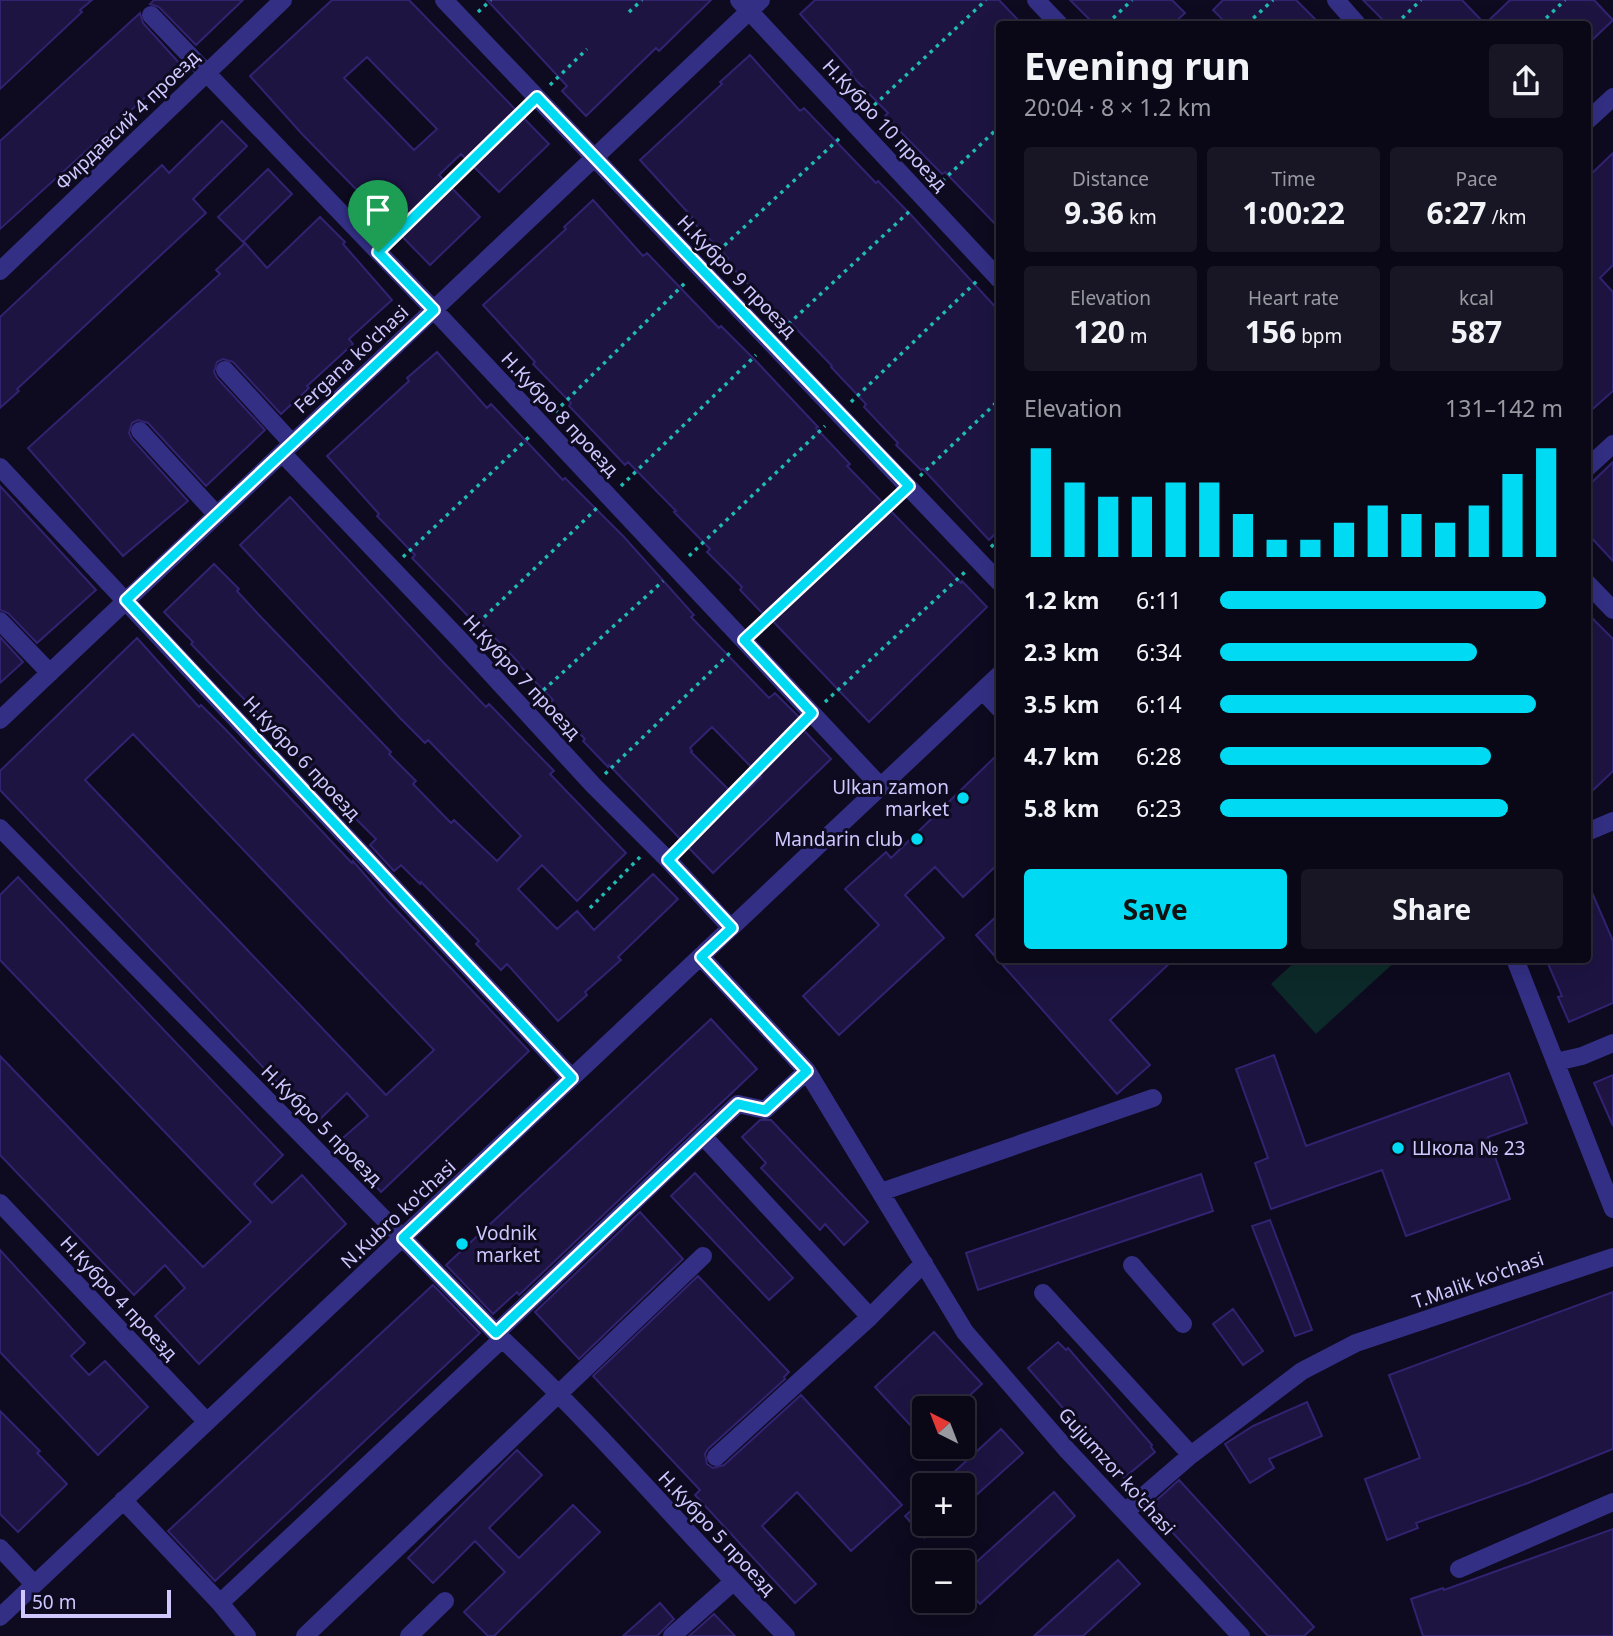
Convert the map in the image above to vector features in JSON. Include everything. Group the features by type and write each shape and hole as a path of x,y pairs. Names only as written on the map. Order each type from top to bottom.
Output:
{"street":[{"name":"Фирдавсий 4 проезд","path":"0,271 283,0"},
{"name":"Н.Кубро 9 проезд","path":"444,0 996,579"},
{"path":"1036,0 1056,21"},
{"path":"1336,0 1354,21"},
{"name":"Fergana ko'chasi","path":"0,720 595,157 750,3"},
{"name":"Н.Кубро 10 проезд","path":"750,3 995,274"},
{"name":"Н.Кубро 8 проезд","path":"151,15 434,310 881,787"},
{"path":"1591,117 1613,97"},
{"name":"Н.Кубро 7 проезд","path":"225,370 287,448 523,709 593,786 732,928"},
{"path":"140,431 217,515"},
{"path":"1591,464 1613,444"},
{"name":"Н.Кубро 6 проезд","path":"0,467 572,1078"},
{"path":"1591,587 1613,610"},
{"path":"0,621 50,673"},
{"name":"N.Kubro ko'chasi","path":"0,1617 996,678"},
{"path":"983,691 996,705"},
{"path":"1591,830 1613,821"},
{"name":"Н.Кубро 5 проезд","path":"0,828 559,1394 786,1636"},
{"path":"701,957 807,1071 924,1263 870,1317 716,1457"},
{"path":"1517,963 1613,1209"},
{"path":"1556,1062 1582,1056 1613,1043"},
{"path":"220,1603 738,1104 765,1110 807,1071"},
{"path":"881,1192 1153,1098"},
{"path":"703,1136 870,1317"},
{"name":"Н.Кубро 4 проезд","path":"0,1203 206,1422"},
{"path":"305,1636 703,1256"},
{"name":"T.Malik ko'chasi","path":"1125,1512 1191,1455 1302,1371 1356,1343 1613,1256"},
{"name":"Gujumzor ko'chasi","path":"924,1263 965,1332 1067,1450 1241,1636"},
{"path":"1132,1265 1183,1324"},
{"path":"1043,1293 1191,1455"},
{"path":"123,1500 220,1603 247,1636"},
{"path":"1459,1569 1613,1502"},
{"path":"0,1548 34,1584"},
{"path":"672,1636 733,1582"},
{"path":"409,1636 445,1601"}],"path":[{"path":"629,12 642,0"},
{"path":"1110,21 1132,0"},
{"path":"1250,21 1273,0"},
{"path":"1399,21 1421,0"},
{"path":"1542,21 1565,0"},
{"path":"378,252 587,49"},
{"path":"461,640 770,341 996,130"},
{"path":"523,709 839,414 995,274"},
{"path":"593,786 996,403"},
{"path":"668,860 812,713 996,542"},
{"path":"590,908 652,844"}],"green space":[{"path":"1294,963 1394,963 1316,1034 1271,984"}],"building":[{"path":"0,0 92,0 0,89"},
{"path":"154,0 243,0 196,45 159,7 150,4"},
{"path":"332,0 409,0 549,144 499,192 461,154 439,175 480,217 430,265 302,134 250,76","holes":["367,57 437,129 414,150 344,78"]},
{"path":"487,0 711,0 659,51 656,48 586,116 562,91 567,86"},
{"path":"815,0 999,0 1019,21 996,21 996,225 885,116 888,113 850,74 852,72 800,14"},
{"path":"1070,0 1172,0 1185,13 1176,21 1091,21"},
{"path":"1223,0 1296,0 1317,21 1224,21 1213,10"},
{"path":"1363,0 1462,0 1482,21 1384,21"},
{"path":"1510,0 1594,0 1613,20 1591,41 1591,21 1488,21"},
{"path":"140,13 143,23 181,65 0,229 0,141"},
{"path":"750,55 800,111 804,108 876,183 878,181 996,308 996,533 989,540 923,469 896,445 898,443 864,407 866,404 832,366 785,317 782,320 726,261 728,258 690,219 692,217 640,160 722,84 720,82"},
{"path":"222,121 247,146 193,199 206,213 17,389 19,391 0,408 0,317 162,165 169,173"},
{"path":"1613,153 1613,265 1600,278 1613,292 1613,391 1591,410 1591,174"},
{"path":"268,169 292,194 243,242 218,217"},
{"path":"593,200 643,256 647,253 719,328 721,326 755,360 818,427 816,428 850,464 847,466 987,607 869,722 740,590 742,587 707,552 710,549 674,512 676,511 628,462 625,465 569,406 571,403 533,364 535,362 483,305 566,229 564,227"},
{"path":"320,217 345,242 343,244 392,300 349,339 353,344 281,414 233,362 223,359 217,362 214,372 217,378 265,430 206,486 148,423 138,420 132,423 129,433 132,439 188,501 123,556 28,448 220,274 216,270 245,243 267,268"},
{"path":"437,352 487,408 491,404 563,480 565,478 624,537 694,615 691,617 769,698 775,693 800,718 796,722 831,759 713,873 583,741 585,739 550,703 553,700 519,663 472,614 469,617 412,558 415,555 377,516 379,514 327,456 409,381 407,378","holes":["712,727 761,777 738,799 690,748"]},
{"path":"1613,462 1613,561 1591,537 1591,483"},
{"path":"0,486 96,590 37,643 8,613 0,610"},
{"path":"290,497 486,707 489,704 554,771 550,774 626,853 577,901 542,865 518,889 557,929 577,911 594,930 653,874 678,899 618,957 621,960 585,992 587,995 558,1021 507,964 501,970 476,944 479,941 421,882 420,884 401,865 394,871 370,845 376,839 191,644 193,642 164,612 214,564 239,589 237,591 259,615 391,752 389,754 416,781 413,784 451,823 454,820 497,861 521,836 428,740 425,743 400,718 240,545"},
{"path":"1591,617 1613,639 1613,771 1591,792"},
{"path":"0,637 23,662 0,683"},
{"path":"137,638 199,707 201,705 226,730 352,863 353,861 529,1051 381,1192 337,1143 368,1116 347,1093 316,1123 0,790 0,771","holes":["133,734 434,1050 386,1095 85,780"]},
{"path":"996,756 996,866 963,897 935,867 905,895 944,938 839,1035 803,996 879,925 845,889 886,852 891,858"},
{"path":"18,877 283,1155 254,1184 272,1203 302,1175 346,1224 199,1364 155,1316 185,1288 165,1265 134,1295 0,1155 0,1056 203,1267 251,1222 0,960 0,895"},
{"path":"1591,890 1613,941 1613,1003 1569,1022 1558,997 1562,996 1548,963 1591,963"},
{"path":"996,917 996,958 976,935"},
{"path":"1001,963 1170,963 1110,1020 1150,1065 1117,1094"},
{"path":"711,1019 757,1069 519,1295 517,1292 493,1314 446,1265"},
{"name":"Школа № 23","path":"1274,1055 1306,1146 1509,1073 1527,1123 1488,1137 1510,1199 1406,1236 1382,1170 1271,1209 1255,1163 1268,1158 1236,1069"},
{"path":"1613,1075 1613,1126 1594,1083"},
{"path":"760,1120 771,1120 868,1222 844,1245 825,1224 820,1230 761,1168 766,1163 742,1137"},
{"path":"695,1173 793,1278 769,1300 671,1196"},
{"path":"1201,1174 1213,1211 978,1290 966,1253"},
{"path":"640,1212 683,1259 579,1359 535,1312"},
{"path":"1270,1220 1312,1330 1295,1336 1252,1226"},
{"path":"0,1250 85,1343 71,1356 89,1375 105,1361 148,1407 98,1455 0,1352"},
{"path":"698,1276 789,1372 785,1379 708,1449 705,1454 707,1464 713,1468 724,1465 801,1395 902,1505 851,1551 797,1492 762,1526 816,1584 795,1603 695,1495 700,1490 593,1376"},
{"path":"433,1285 480,1333 215,1581 168,1531"},
{"path":"1613,1292 1613,1449 1416,1523 1418,1528 1387,1540 1365,1479 1420,1458 1389,1375"},
{"path":"1233,1309 1263,1351 1243,1365 1213,1324"},
{"path":"934,1332 982,1384 969,1396 912,1396 912,1427 875,1387"},
{"path":"1058,1342 1066,1350 1068,1348 1152,1445 1155,1452 1124,1478 1028,1368"},
{"path":"1307,1402 1322,1436 1269,1459 1274,1468 1250,1483 1225,1444 1253,1426"},
{"path":"0,1411 40,1451 37,1453 67,1484 18,1532 0,1514"},
{"path":"1001,1429 1023,1453 975,1496 975,1473 953,1473 967,1460 975,1460 975,1453"},
{"path":"517,1450 542,1475 489,1528 519,1558 573,1505 600,1532 494,1636 488,1636 464,1612 505,1572 475,1541 433,1583 408,1558"},
{"path":"1179,1480 1314,1627 1304,1636 1268,1636 1149,1507"},
{"path":"1054,1492 1075,1516 980,1604 975,1598 975,1563"},
{"path":"912,1510 912,1524 905,1516"},
{"path":"1613,1529 1613,1636 1423,1636 1411,1599 1443,1588 1444,1590"},
{"path":"1118,1560 1140,1584 1083,1636 1034,1636"},
{"path":"660,1603 674,1619 657,1636 623,1636"},
{"path":"714,1614 735,1636 689,1636 695,1631"}],"place":[{"name":"Ulkan zamon market","path":"963,798"},
{"name":"Mandarin club","path":"917,839"},
{"name":"Школа № 23","path":"1398,1148"},
{"name":"Vodnik market","path":"462,1244"}],"route":[{"path":"537,97 909,486 744,640 812,713 668,860 732,928 701,957 807,1071 765,1110 738,1104 496,1333 403,1238 572,1078 126,600 434,310 378,252 537,97"}]}
